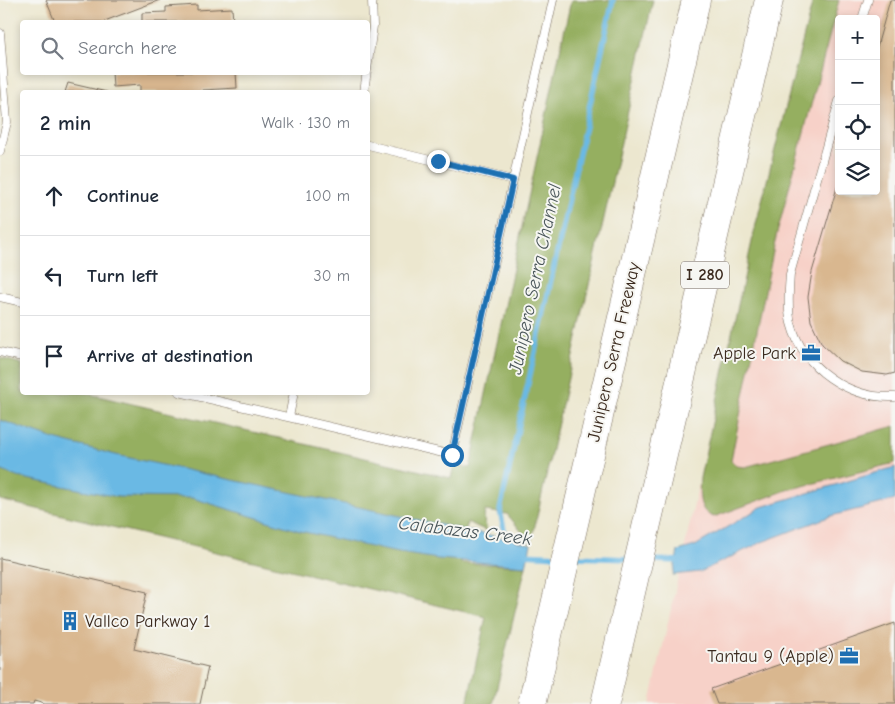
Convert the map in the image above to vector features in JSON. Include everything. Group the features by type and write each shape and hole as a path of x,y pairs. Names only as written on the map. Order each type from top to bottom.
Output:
{"highway":[{"name":"Junipero Serra Freeway","path":"532,704 696,0"},
{"name":"I 280","path":"605,704 770,0"}],"lane":[{"path":"370,48 373,26 372,0"},
{"path":"192,395 452,455 553,0"},
{"path":"863,15 868,0"},
{"path":"0,33 7,122 0,151"},
{"path":"364,90 366,75"},
{"path":"838,105 790,274 788,294 791,323 802,350 821,372 850,390 879,398 895,397"},
{"path":"370,144 513,180"},
{"path":"0,297 20,302"},
{"path":"0,352 20,357"},
{"path":"289,418 293,395"}],"shaded area":[{"name":"Apple Park","path":"813,0 895,0 895,704 650,704 755,228"}],"green space":[{"path":"571,0 653,0 531,543 507,514 485,511 484,519 487,531 467,522 461,563 526,566 493,704 467,704 486,617 0,500 0,358 20,363 20,395 94,395 451,478 454,465 470,468"},
{"path":"813,0 839,0 776,237 731,460 736,466 745,467 895,426 895,463 787,490 714,517 704,511 700,501 700,478 755,228"}],"water":[{"path":"0,420 54,439 116,455 531,544 526,566 438,559 393,552 300,531 192,498 118,497 17,477 0,470"},
{"path":"895,467 895,500 831,516 762,542 700,572 673,575 678,551 695,546 761,507"}],"building":[{"path":"46,0 160,0 107,20 54,20"},
{"path":"890,0 895,0 895,373 887,375 862,372 840,361 822,344 811,321 808,297 812,272 835,194 880,195 880,36"},
{"path":"197,5 197,10 232,8 233,20 142,20 142,13 166,12 166,7"},
{"path":"112,75 236,75 237,88 140,90 140,85 113,87"},
{"path":"68,83 98,90 66,90"},
{"name":"Vallco Parkway 1","path":"0,558 147,592 134,649 208,667 200,704 45,704 34,701 33,704 0,704"},
{"name":"Tantau 9 (Apple)","path":"895,623 895,704 717,704 711,689"}],"waterway":[{"name":"Junipero Serra Channel","path":"514,546 504,530 500,510 613,0"},
{"name":"Calabazas Creek","path":"522,554 560,556"},
{"name":"Calabazas Creek","path":"574,557 632,559"},
{"name":"Calabazas Creek","path":"647,560 682,561"}],"place":[{"name":"Apple Park","path":"811,353"},
{"name":"Vallco Parkway 1","path":"70,621"},
{"name":"Tantau 9 (Apple)","path":"849,656"}],"route":[{"path":"438,161 513,180 452,455"}]}
